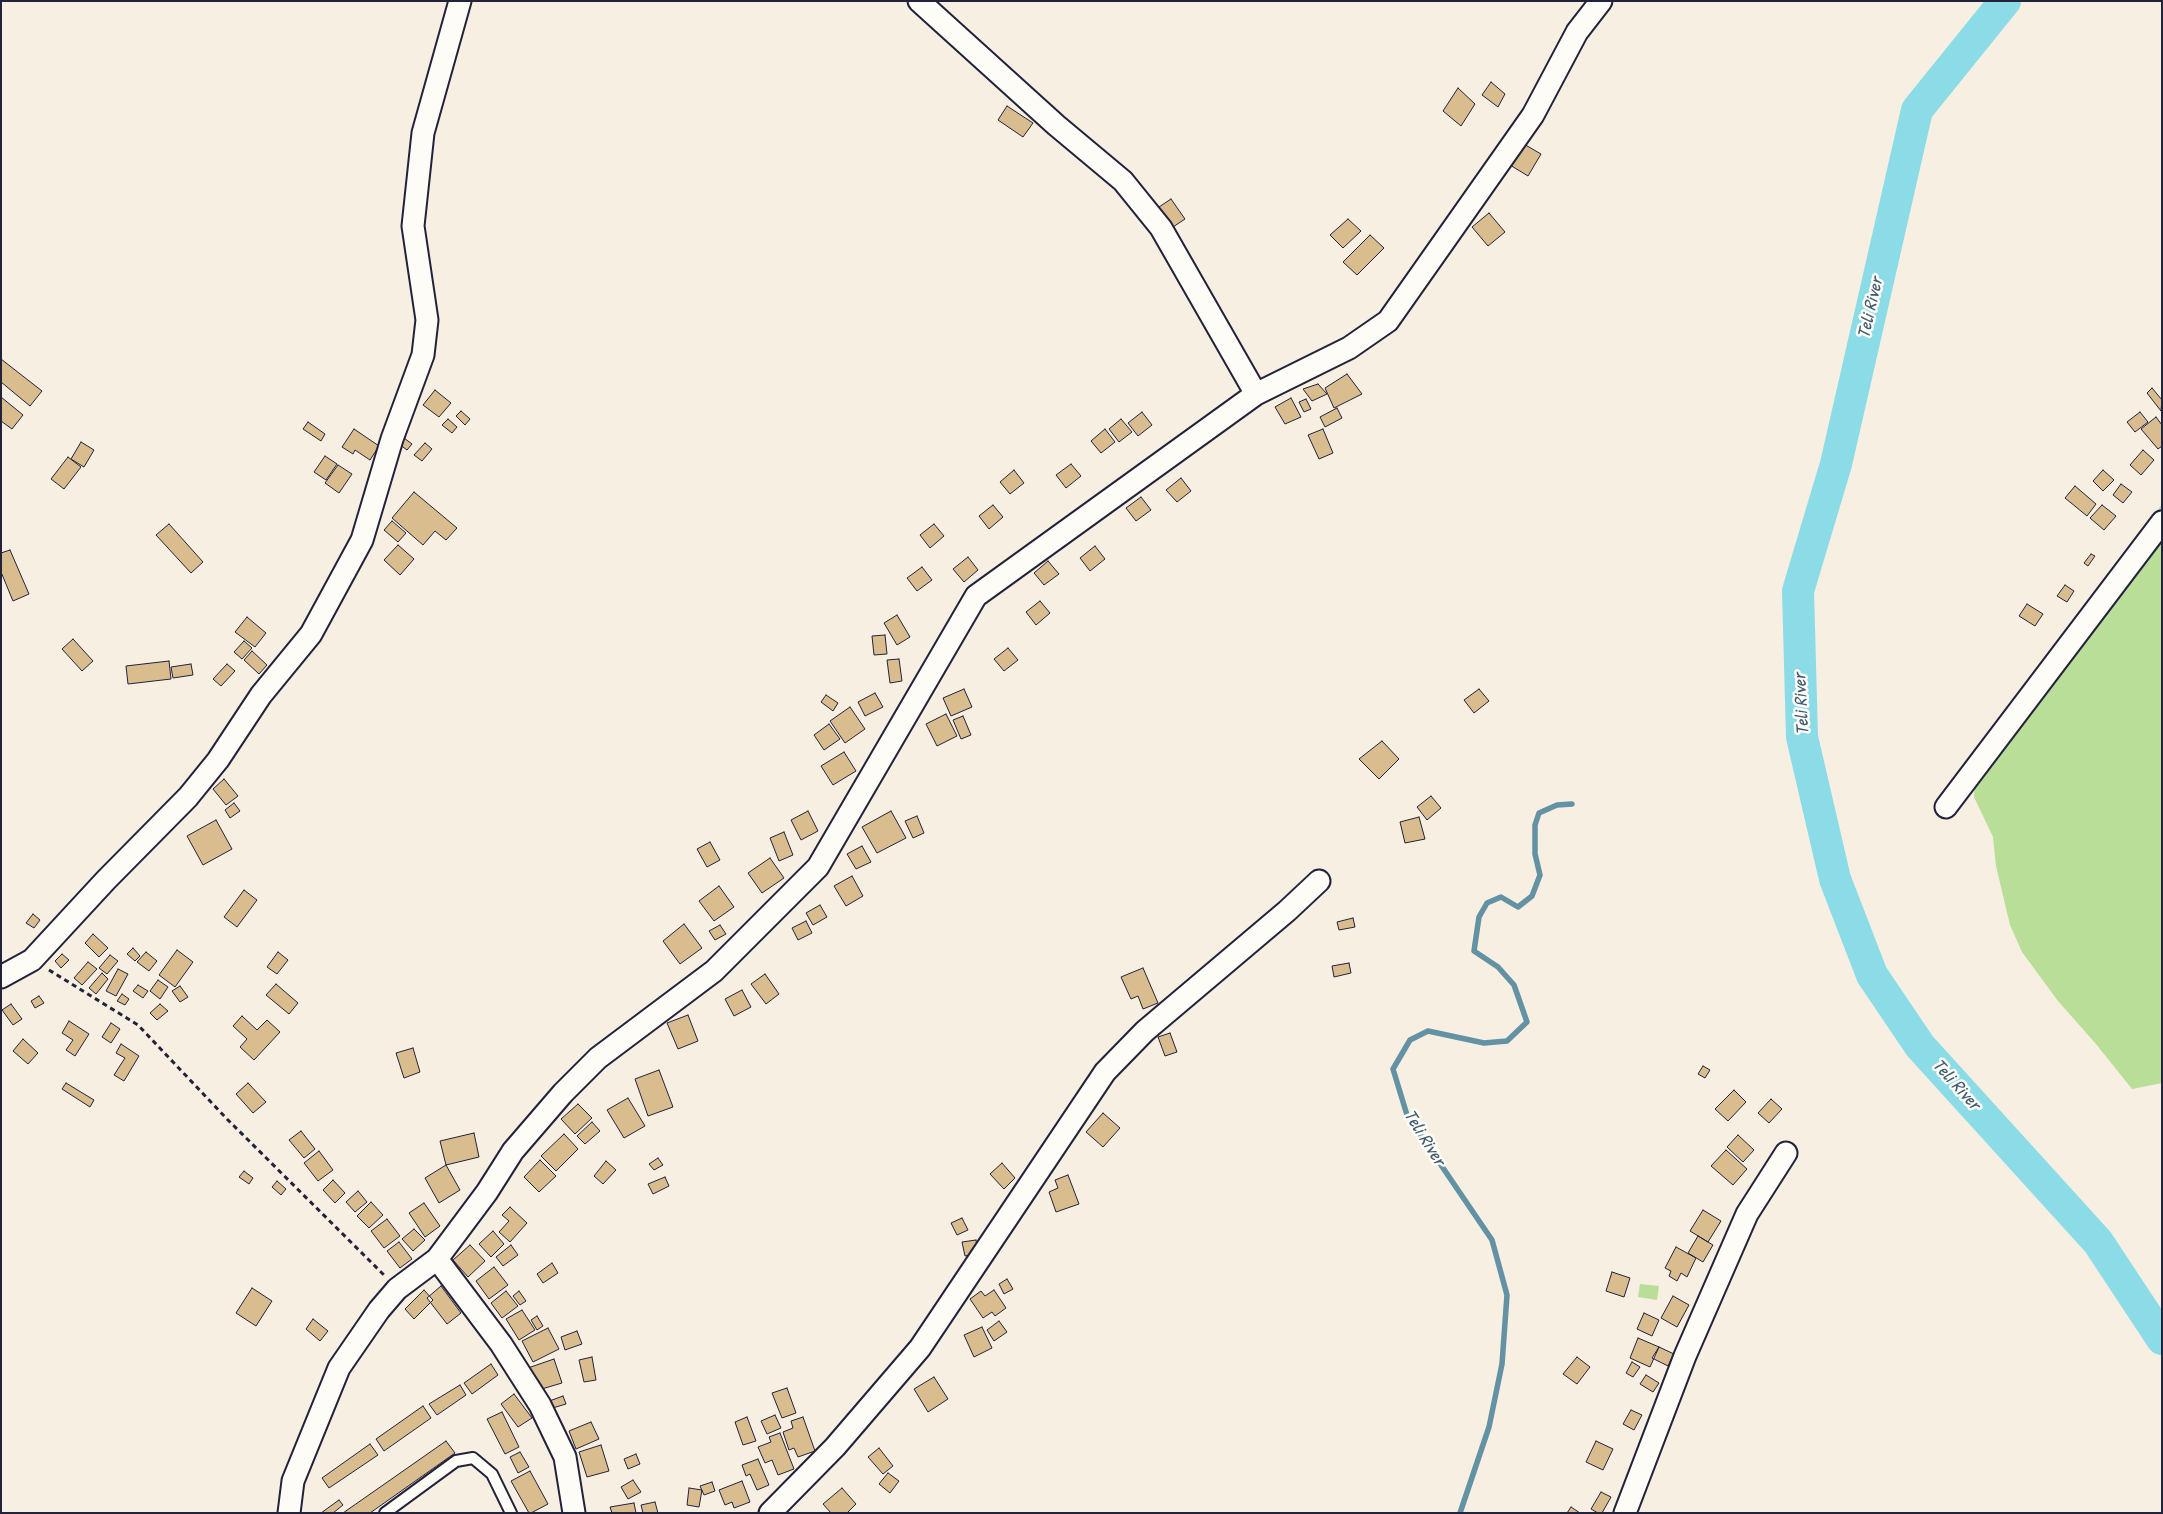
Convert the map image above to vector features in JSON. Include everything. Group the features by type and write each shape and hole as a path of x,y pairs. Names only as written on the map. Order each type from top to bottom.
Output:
{"street":[{"path":"1,977 32,960 106,880 188,797 218,760 261,695 311,634 362,540 392,439 423,355 426,320 413,226 423,133 460,1"},
{"path":"919,1 1056,125 1123,181 1162,228 1256,394"},
{"path":"289,1513 293,1481 338,1368 378,1310 397,1289 437,1259 488,1192 513,1151 563,1093 598,1058 714,970 818,867 976,596 1256,394 1349,348 1388,321 1533,115 1577,32 1601,1"},
{"path":"1946,807 2162,522"},
{"path":"770,1513 835,1447 920,1348 1105,1072 1145,1031 1286,911 1318,881"},
{"path":"1625,1513 1685,1356 1748,1214 1786,1153"},
{"path":"437,1259 501,1344 540,1405 565,1457 574,1513"}],"lane":[{"path":"385,1513 456,1461 473,1458 492,1474 511,1513"}],"path":[{"path":"32,960 138,1025 227,1119 397,1289"}],"green space":[{"path":"2162,504 2162,1083 2132,1089 2058,1001 2022,952 2010,925 1996,866 1993,837 1974,797 1977,755"},
{"path":"1640,1284 1659,1286 1657,1300 1638,1297"}],"building":[{"path":"1491,82 1505,94 1498,107 1482,95"},
{"path":"1458,88 1475,104 1461,126 1443,111"},
{"path":"1007,106 1033,123 1023,137 998,120"},
{"path":"1522,143 1541,154 1528,176 1510,165"},
{"path":"1171,199 1185,219 1167,231 1153,211"},
{"path":"1489,213 1505,232 1488,246 1472,227"},
{"path":"1348,219 1361,231 1343,248 1330,235"},
{"path":"1370,235 1384,248 1357,275 1343,262"},
{"path":"1,359 42,391 30,406 1,382"},
{"path":"1347,374 1362,394 1334,408 1325,388"},
{"path":"1318,384 1327,394 1312,401 1303,389"},
{"path":"2152,388 2162,400 2161,411 2147,393"},
{"path":"435,390 451,403 439,417 423,405"},
{"path":"1,397 23,415 12,429 1,421"},
{"path":"1291,398 1301,417 1285,424 1275,407"},
{"path":"1306,399 1311,409 1304,412 1299,402"},
{"path":"1337,408 1342,418 1325,427 1320,417"},
{"path":"461,411 470,419 465,425 456,416"},
{"path":"1142,412 1152,425 1138,436 1128,423"},
{"path":"2140,412 2148,422 2135,432 2127,422"},
{"path":"2156,417 2162,425 2162,446 2158,449 2141,429"},
{"path":"448,419 457,427 452,433 442,425"},
{"path":"1121,419 1132,432 1119,442 1109,429"},
{"path":"308,422 325,434 321,441 303,429"},
{"path":"354,429 379,446 370,460 355,450 353,454 342,447"},
{"path":"1105,429 1115,442 1101,453 1091,441"},
{"path":"1323,429 1333,453 1319,459 1308,435"},
{"path":"404,438 412,444 407,450 399,444"},
{"path":"81,442 94,450 84,467 71,459"},
{"path":"425,443 432,449 422,461 414,455"},
{"path":"2143,450 2154,460 2141,475 2130,465"},
{"path":"325,456 337,464 326,480 314,472"},
{"path":"68,457 81,467 64,489 51,479"},
{"path":"1071,464 1081,476 1066,488 1056,475"},
{"path":"338,465 352,474 339,493 325,483"},
{"path":"1014,470 1024,483 1010,494 1000,482"},
{"path":"2103,470 2114,480 2103,491 2093,481"},
{"path":"1181,478 1191,491 1177,502 1166,490"},
{"path":"2121,484 2132,492 2123,503 2113,495"},
{"path":"2075,486 2096,504 2087,516 2065,498"},
{"path":"414,492 457,528 446,540 435,531 423,545 392,518"},
{"path":"1141,497 1151,510 1136,521 1126,508"},
{"path":"993,505 1003,517 989,529 979,516"},
{"path":"2102,505 2116,516 2104,530 2090,518"},
{"path":"392,521 406,533 398,542 384,530"},
{"path":"169,524 203,562 191,573 156,535"},
{"path":"934,524 944,536 930,548 920,535"},
{"path":"398,545 414,559 400,575 384,560"},
{"path":"1095,546 1105,559 1090,571 1080,558"},
{"path":"10,550 29,594 13,601 1,572 1,553"},
{"path":"2091,554 2095,556 2088,566 2084,563"},
{"path":"968,557 978,570 964,582 953,569"},
{"path":"1048,561 1059,574 1044,585 1034,573"},
{"path":"922,567 932,580 917,591 907,578"},
{"path":"2065,585 2074,591 2067,602 2057,596"},
{"path":"1040,601 1050,613 1036,625 1026,612"},
{"path":"2027,604 2043,614 2035,626 2019,616"},
{"path":"897,615 910,637 897,645 884,623"},
{"path":"247,617 266,633 255,647 235,632"},
{"path":"885,635 887,654 874,655 872,636"},
{"path":"73,639 93,661 82,671 62,649"},
{"path":"244,641 252,648 242,659 234,652"},
{"path":"1008,648 1018,660 1004,671 994,659"},
{"path":"252,651 267,665 259,674 244,660"},
{"path":"899,659 902,681 890,683 887,660"},
{"path":"169,661 171,679 128,684 126,666"},
{"path":"191,664 193,675 173,678 171,667"},
{"path":"227,664 235,671 221,686 213,679"},
{"path":"964,689 972,707 951,716 943,698"},
{"path":"1479,689 1489,701 1474,713 1464,700"},
{"path":"875,693 883,707 865,716 858,702"},
{"path":"826,695 838,703 833,711 821,702"},
{"path":"850,707 865,729 845,743 830,721"},
{"path":"946,714 957,736 937,746 926,724"},
{"path":"963,716 971,735 961,739 953,720"},
{"path":"829,724 840,739 824,750 814,735"},
{"path":"1382,741 1399,759 1379,779 1359,759"},
{"path":"844,752 856,771 833,785 821,766"},
{"path":"224,779 238,796 226,805 213,789"},
{"path":"1431,796 1441,808 1427,820 1417,807"},
{"path":"234,803 240,811 230,818 225,810"},
{"path":"808,811 818,831 801,840 791,820"},
{"path":"891,811 906,838 877,853 862,827"},
{"path":"917,816 924,833 913,838 905,821"},
{"path":"1419,817 1425,839 1405,843 1400,822"},
{"path":"216,820 232,849 203,865 187,836"},
{"path":"784,832 793,855 779,861 770,838"},
{"path":"710,842 720,860 707,867 697,849"},
{"path":"862,846 871,862 856,869 847,854"},
{"path":"770,858 784,878 762,893 748,873"},
{"path":"852,876 863,896 846,906 834,886"},
{"path":"719,886 734,907 714,921 699,901"},
{"path":"244,890 257,900 237,927 224,917"},
{"path":"820,905 827,917 813,925 806,913"},
{"path":"33,914 40,920 34,928 26,923"},
{"path":"1353,918 1355,927 1339,930 1337,922"},
{"path":"806,921 812,933 798,940 792,928"},
{"path":"684,924 702,948 680,964 663,941"},
{"path":"720,925 726,934 715,940 709,931"},
{"path":"93,934 108,948 99,957 85,943"},
{"path":"133,948 140,956 135,961 127,954"},
{"path":"177,950 193,962 175,987 159,975"},
{"path":"146,952 157,961 149,971 137,962"},
{"path":"278,952 288,960 277,974 267,967"},
{"path":"62,954 69,960 61,968 55,961"},
{"path":"110,955 118,961 107,974 99,968"},
{"path":"88,962 97,969 82,985 74,978"},
{"path":"1349,963 1351,973 1334,977 1332,966"},
{"path":"1143,968 1158,1003 1143,1009 1138,996 1131,999 1121,977"},
{"path":"118,969 128,974 116,996 106,991"},
{"path":"102,973 108,979 96,994 89,988"},
{"path":"765,974 779,994 766,1004 751,984"},
{"path":"158,980 168,987 160,999 150,991"},
{"path":"276,984 298,1003 289,1014 266,995"},
{"path":"138,985 148,991 143,998 133,991"},
{"path":"180,986 188,997 180,1002 172,991"},
{"path":"742,990 751,1007 734,1016 725,999"},
{"path":"122,994 129,999 125,1005 117,1001"},
{"path":"39,996 44,1003 35,1008 31,1001"},
{"path":"11,1004 22,1019 13,1025 2,1010"},
{"path":"160,1004 168,1011 157,1020 150,1013"},
{"path":"688,1015 698,1041 678,1049 667,1023"},
{"path":"242,1016 257,1030 267,1020 280,1032 254,1060 240,1047 247,1039 233,1026"},
{"path":"69,1021 89,1034 75,1056 66,1050 73,1040 62,1033"},
{"path":"111,1023 120,1029 111,1043 102,1037"},
{"path":"1170,1033 1177,1052 1165,1056 1158,1037"},
{"path":"23,1039 38,1053 28,1064 13,1051"},
{"path":"121,1044 139,1056 124,1081 114,1075 125,1058 116,1053"},
{"path":"413,1048 420,1072 404,1078 396,1053"},
{"path":"1703,1066 1710,1070 1705,1078 1698,1074"},
{"path":"659,1070 673,1107 648,1116 635,1079"},
{"path":"66,1083 94,1100 90,1107 62,1089"},
{"path":"248,1083 266,1102 253,1113 236,1094"},
{"path":"1734,1090 1746,1102 1728,1121 1715,1109"},
{"path":"628,1098 645,1126 624,1138 607,1110"},
{"path":"1771,1099 1782,1109 1769,1123 1758,1113"},
{"path":"578,1104 592,1118 575,1134 561,1119"},
{"path":"1103,1113 1120,1128 1103,1147 1086,1132"},
{"path":"592,1122 600,1131 585,1144 577,1136"},
{"path":"301,1131 315,1149 304,1158 289,1140"},
{"path":"474,1133 479,1157 446,1165 440,1141"},
{"path":"564,1134 578,1149 556,1171 541,1156"},
{"path":"1738,1135 1754,1150 1743,1162 1727,1147"},
{"path":"1726,1150 1747,1169 1733,1185 1711,1166"},
{"path":"319,1151 333,1170 318,1181 304,1163"},
{"path":"658,1158 663,1165 654,1170 649,1164"},
{"path":"540,1160 556,1176 539,1192 524,1177"},
{"path":"606,1161 616,1170 603,1184 594,1176"},
{"path":"1002,1163 1015,1178 1004,1189 990,1174"},
{"path":"446,1165 460,1190 439,1203 425,1178"},
{"path":"244,1171 253,1178 249,1184 239,1177"},
{"path":"1068,1175 1079,1204 1056,1212 1049,1192 1058,1188 1055,1180"},
{"path":"665,1177 669,1186 653,1194 648,1184"},
{"path":"333,1180 345,1193 335,1203 323,1190"},
{"path":"277,1181 286,1189 281,1195 272,1187"},
{"path":"358,1191 367,1202 355,1212 346,1202"},
{"path":"371,1202 383,1215 369,1228 357,1216"},
{"path":"424,1203 440,1226 425,1237 409,1213"},
{"path":"510,1207 527,1223 510,1242 499,1232 509,1221 502,1215"},
{"path":"1703,1210 1721,1221 1708,1242 1690,1231"},
{"path":"962,1218 968,1230 957,1235 951,1223"},
{"path":"387,1219 400,1236 384,1248 371,1231"},
{"path":"414,1229 425,1240 413,1251 402,1239"},
{"path":"493,1231 504,1244 491,1257 479,1244"},
{"path":"1698,1236 1713,1245 1703,1262 1688,1253"},
{"path":"976,1240 978,1253 965,1256 962,1242"},
{"path":"399,1242 412,1259 400,1268 387,1251"},
{"path":"470,1245 485,1261 468,1277 453,1260"},
{"path":"511,1245 518,1255 503,1266 496,1257"},
{"path":"1676,1247 1696,1258 1687,1277 1681,1273 1677,1281 1669,1276 1671,1271 1665,1268"},
{"path":"552,1263 558,1273 543,1283 537,1274"},
{"path":"494,1267 508,1285 489,1299 476,1281"},
{"path":"1612,1272 1630,1278 1624,1297 1606,1291"},
{"path":"1007,1279 1013,1289 1004,1294 999,1284"},
{"path":"441,1286 461,1313 447,1324 427,1298"},
{"path":"252,1288 272,1301 256,1326 236,1313"},
{"path":"424,1290 433,1300 414,1319 405,1309"},
{"path":"994,1290 1006,1308 995,1316 992,1312 983,1318 970,1299 981,1291 985,1296"},
{"path":"506,1291 518,1306 502,1318 491,1303"},
{"path":"519,1291 526,1301 520,1305 513,1296"},
{"path":"1673,1296 1689,1305 1677,1327 1661,1318"},
{"path":"522,1310 535,1330 519,1340 506,1319"},
{"path":"1644,1313 1659,1320 1652,1336 1637,1329"},
{"path":"537,1316 543,1326 537,1330 531,1320"},
{"path":"313,1319 328,1331 320,1341 306,1329"},
{"path":"999,1321 1007,1332 994,1341 987,1330"},
{"path":"982,1327 992,1348 974,1357 964,1335"},
{"path":"548,1328 559,1349 533,1362 522,1341"},
{"path":"577,1331 582,1344 565,1350 561,1337"},
{"path":"1638,1338 1659,1347 1650,1367 1630,1358"},
{"path":"1659,1347 1674,1354 1668,1366 1652,1358"},
{"path":"592,1357 596,1380 584,1382 579,1360"},
{"path":"1577,1357 1590,1367 1577,1384 1563,1374"},
{"path":"554,1359 562,1383 535,1391 528,1368"},
{"path":"1632,1362 1640,1367 1633,1377 1626,1373"},
{"path":"491,1364 498,1375 472,1394 464,1383"},
{"path":"1646,1375 1659,1383 1653,1392 1640,1384"},
{"path":"934,1377 948,1399 928,1412 914,1389"},
{"path":"460,1385 466,1395 437,1415 429,1404"},
{"path":"787,1388 796,1413 782,1418 772,1393"},
{"path":"514,1394 532,1418 518,1427 501,1404"},
{"path":"563,1396 566,1404 546,1410 544,1403"},
{"path":"423,1406 431,1418 384,1451 376,1439"},
{"path":"1631,1410 1642,1415 1634,1430 1623,1424"},
{"path":"502,1412 519,1447 505,1454 487,1419"},
{"path":"775,1415 781,1428 767,1434 761,1421"},
{"path":"747,1417 756,1441 743,1445 735,1422"},
{"path":"803,1417 815,1451 798,1457 794,1448 789,1450 783,1432 793,1428 791,1421"},
{"path":"591,1422 599,1439 576,1449 569,1431"},
{"path":"780,1433 794,1469 778,1475 772,1460 765,1463 758,1447 771,1442 769,1437"},
{"path":"446,1441 455,1453 370,1513 343,1513"},
{"path":"1596,1441 1613,1449 1603,1470 1586,1462"},
{"path":"370,1444 378,1455 329,1488 322,1478"},
{"path":"601,1445 609,1471 587,1477 579,1452"},
{"path":"879,1448 893,1466 883,1474 868,1457"},
{"path":"520,1452 529,1467 518,1473 510,1457"},
{"path":"636,1454 640,1464 628,1469 624,1459"},
{"path":"758,1459 769,1485 757,1490 750,1474 746,1476 742,1465"},
{"path":"530,1471 548,1504 529,1513 511,1481"},
{"path":"888,1473 899,1481 890,1493 879,1484"},
{"path":"633,1480 641,1492 628,1499 621,1487"},
{"path":"742,1481 750,1502 734,1508 732,1502 725,1505 719,1490"},
{"path":"712,1482 715,1491 704,1495 700,1486"},
{"path":"689,1488 702,1490 699,1507 687,1505"},
{"path":"842,1488 856,1504 847,1513 831,1513 823,1504"},
{"path":"1601,1492 1611,1497 1602,1513 1598,1513 1591,1509"},
{"path":"339,1500 343,1505 333,1513 321,1513"},
{"path":"655,1502 658,1513 643,1513 641,1505"},
{"path":"634,1503 636,1513 612,1513 610,1507"},
{"path":"1571,1507 1580,1513 1567,1513"}],"waterway":[{"name":"Teli River","path":"2005,1 1917,110 1836,464 1798,591 1802,737 1835,879 1872,975 1920,1046 2098,1242 2162,1339"},
{"name":"Teli River","path":"1460,1513 1489,1427 1502,1364 1507,1295 1492,1240 1407,1115 1393,1069 1410,1040 1428,1031 1484,1043 1507,1041 1527,1022 1514,985 1498,967 1474,951 1479,917 1487,903 1501,897 1518,907 1532,896 1540,875 1535,854 1535,825 1539,813 1557,805 1572,804"}]}
